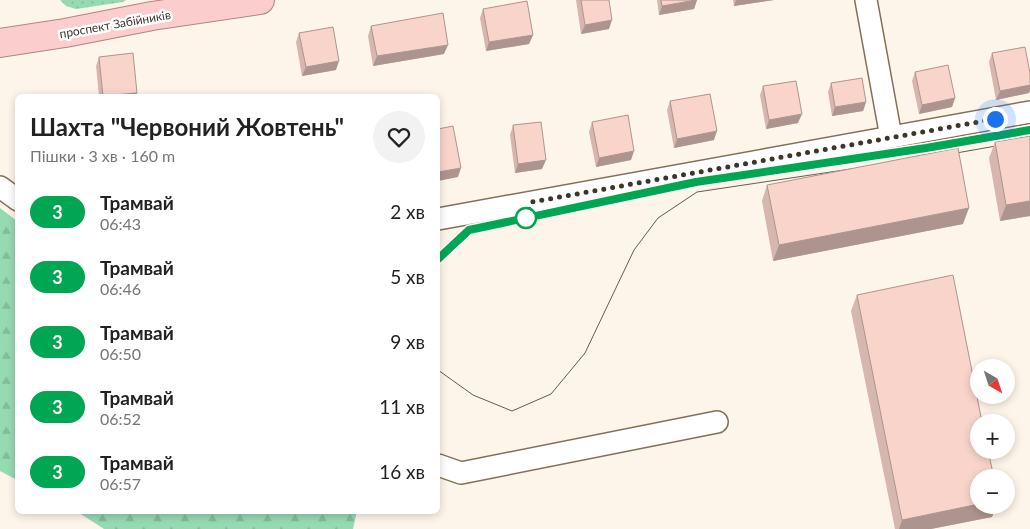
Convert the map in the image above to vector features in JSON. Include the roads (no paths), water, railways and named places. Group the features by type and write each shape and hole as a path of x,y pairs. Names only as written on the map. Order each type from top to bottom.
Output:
{"main road":[{"name":"проспект Забійників","path":"0,43 65,33 152,16 260,0"}],"street":[{"path":"866,0 891,137"},
{"path":"440,219 1030,112"},
{"path":"0,187 15,198"},
{"path":"440,466 461,473 717,422"}],"tram line":[{"path":"440,257 469,230 696,182 926,148 1030,130"},
{"name":"3","path":"440,257 469,230 696,182 926,148 1030,130"},
{"path":"945,155 1030,140"},
{"path":"440,371 473,395 512,411 551,394 585,353 634,250 658,218 697,192 851,169"}]}
